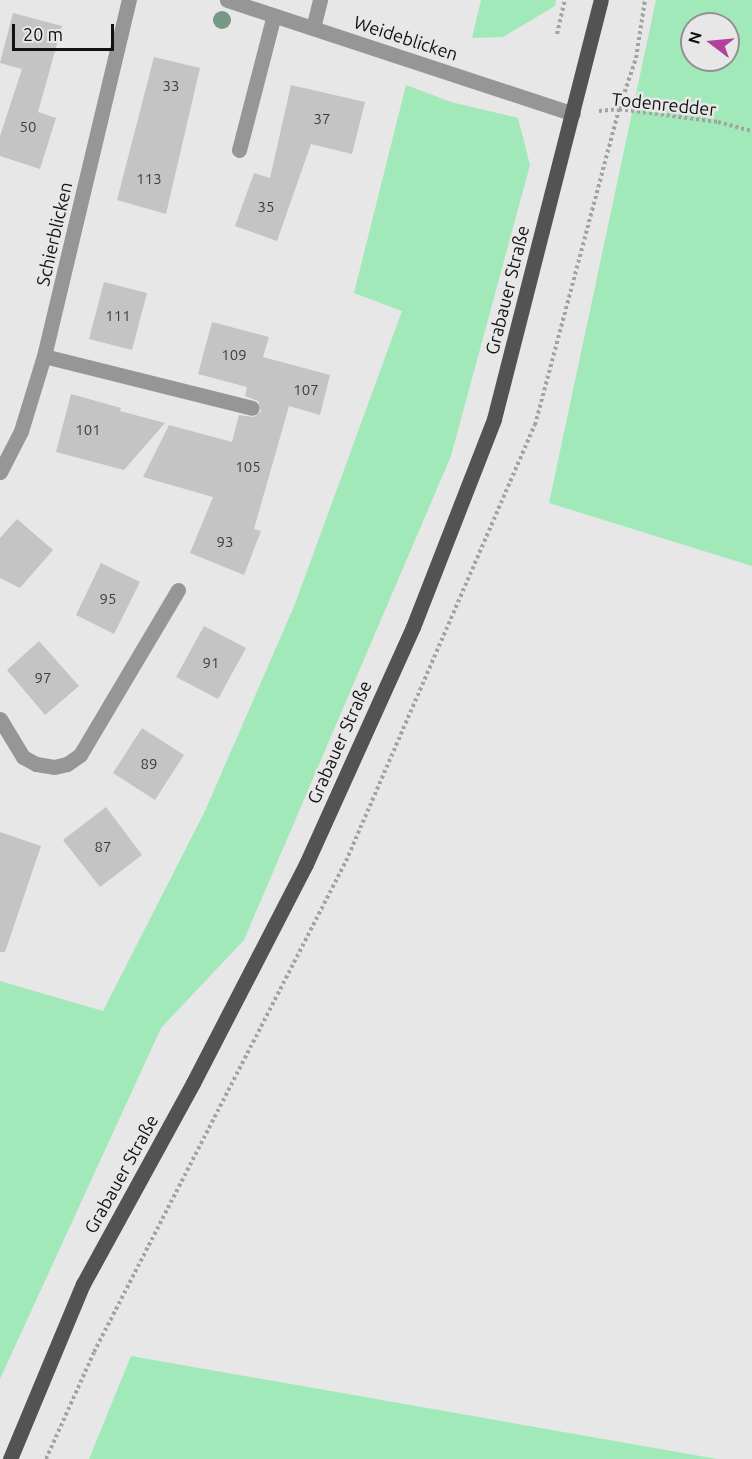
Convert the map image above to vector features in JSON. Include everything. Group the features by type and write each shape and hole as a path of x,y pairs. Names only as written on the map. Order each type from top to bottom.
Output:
{"main road":[{"name":"Grabauer Straße","path":"10,1459 83,1284 193,1083 306,864 413,627 494,419 601,0"}],"street":[{"name":"Schierblicken","path":"0,472 21,431 44,356 129,0"},
{"name":"Weideblicken","path":"227,0 573,114"},
{"path":"313,28 320,0"},
{"path":"239,150 274,15"},
{"path":"44,356 252,408"},
{"path":"0,719 23,756 36,764 60,765 80,755 178,591"}],"path":[{"path":"557,34 565,0"},
{"name":"Todenredder","path":"573,114 619,109 718,122 752,132"}],"green space":[{"path":"481,0 556,0 555,6 503,37 472,38"},
{"path":"656,0 752,0 752,566 549,503"},
{"path":"406,85 451,102 518,118 530,165 451,456 244,940 161,1028 0,1379 0,981 103,1011 205,811 295,604 402,311 354,293"},
{"path":"131,1356 717,1459 89,1459"}],"building":[{"path":"13,13 62,26 38,112 56,118 40,169 0,156 0,136 22,69 0,63"},
{"path":"154,57 200,68 166,214 117,200"},
{"path":"291,85 365,102 352,154 311,144 277,241 235,226 254,173 270,178"},
{"path":"104,282 147,293 132,350 89,339"},
{"path":"212,322 269,337 263,357 330,375 320,415 289,406 254,529 261,531 244,575 190,553 213,497 143,477 169,425 232,442 239,415 254,417 261,411 258,401 245,396 247,387 198,374"},
{"path":"71,394 165,423 124,470 56,452"},
{"path":"17,519 53,550 20,588 0,578 0,538"},
{"path":"101,563 140,582 114,634 76,615"},
{"path":"204,626 246,648 218,699 176,677"},
{"path":"39,641 79,686 45,715 7,670"},
{"path":"142,728 184,755 155,800 113,773"},
{"path":"106,807 142,855 100,887 63,840"},
{"path":"0,832 41,846 5,952 0,952"}]}
